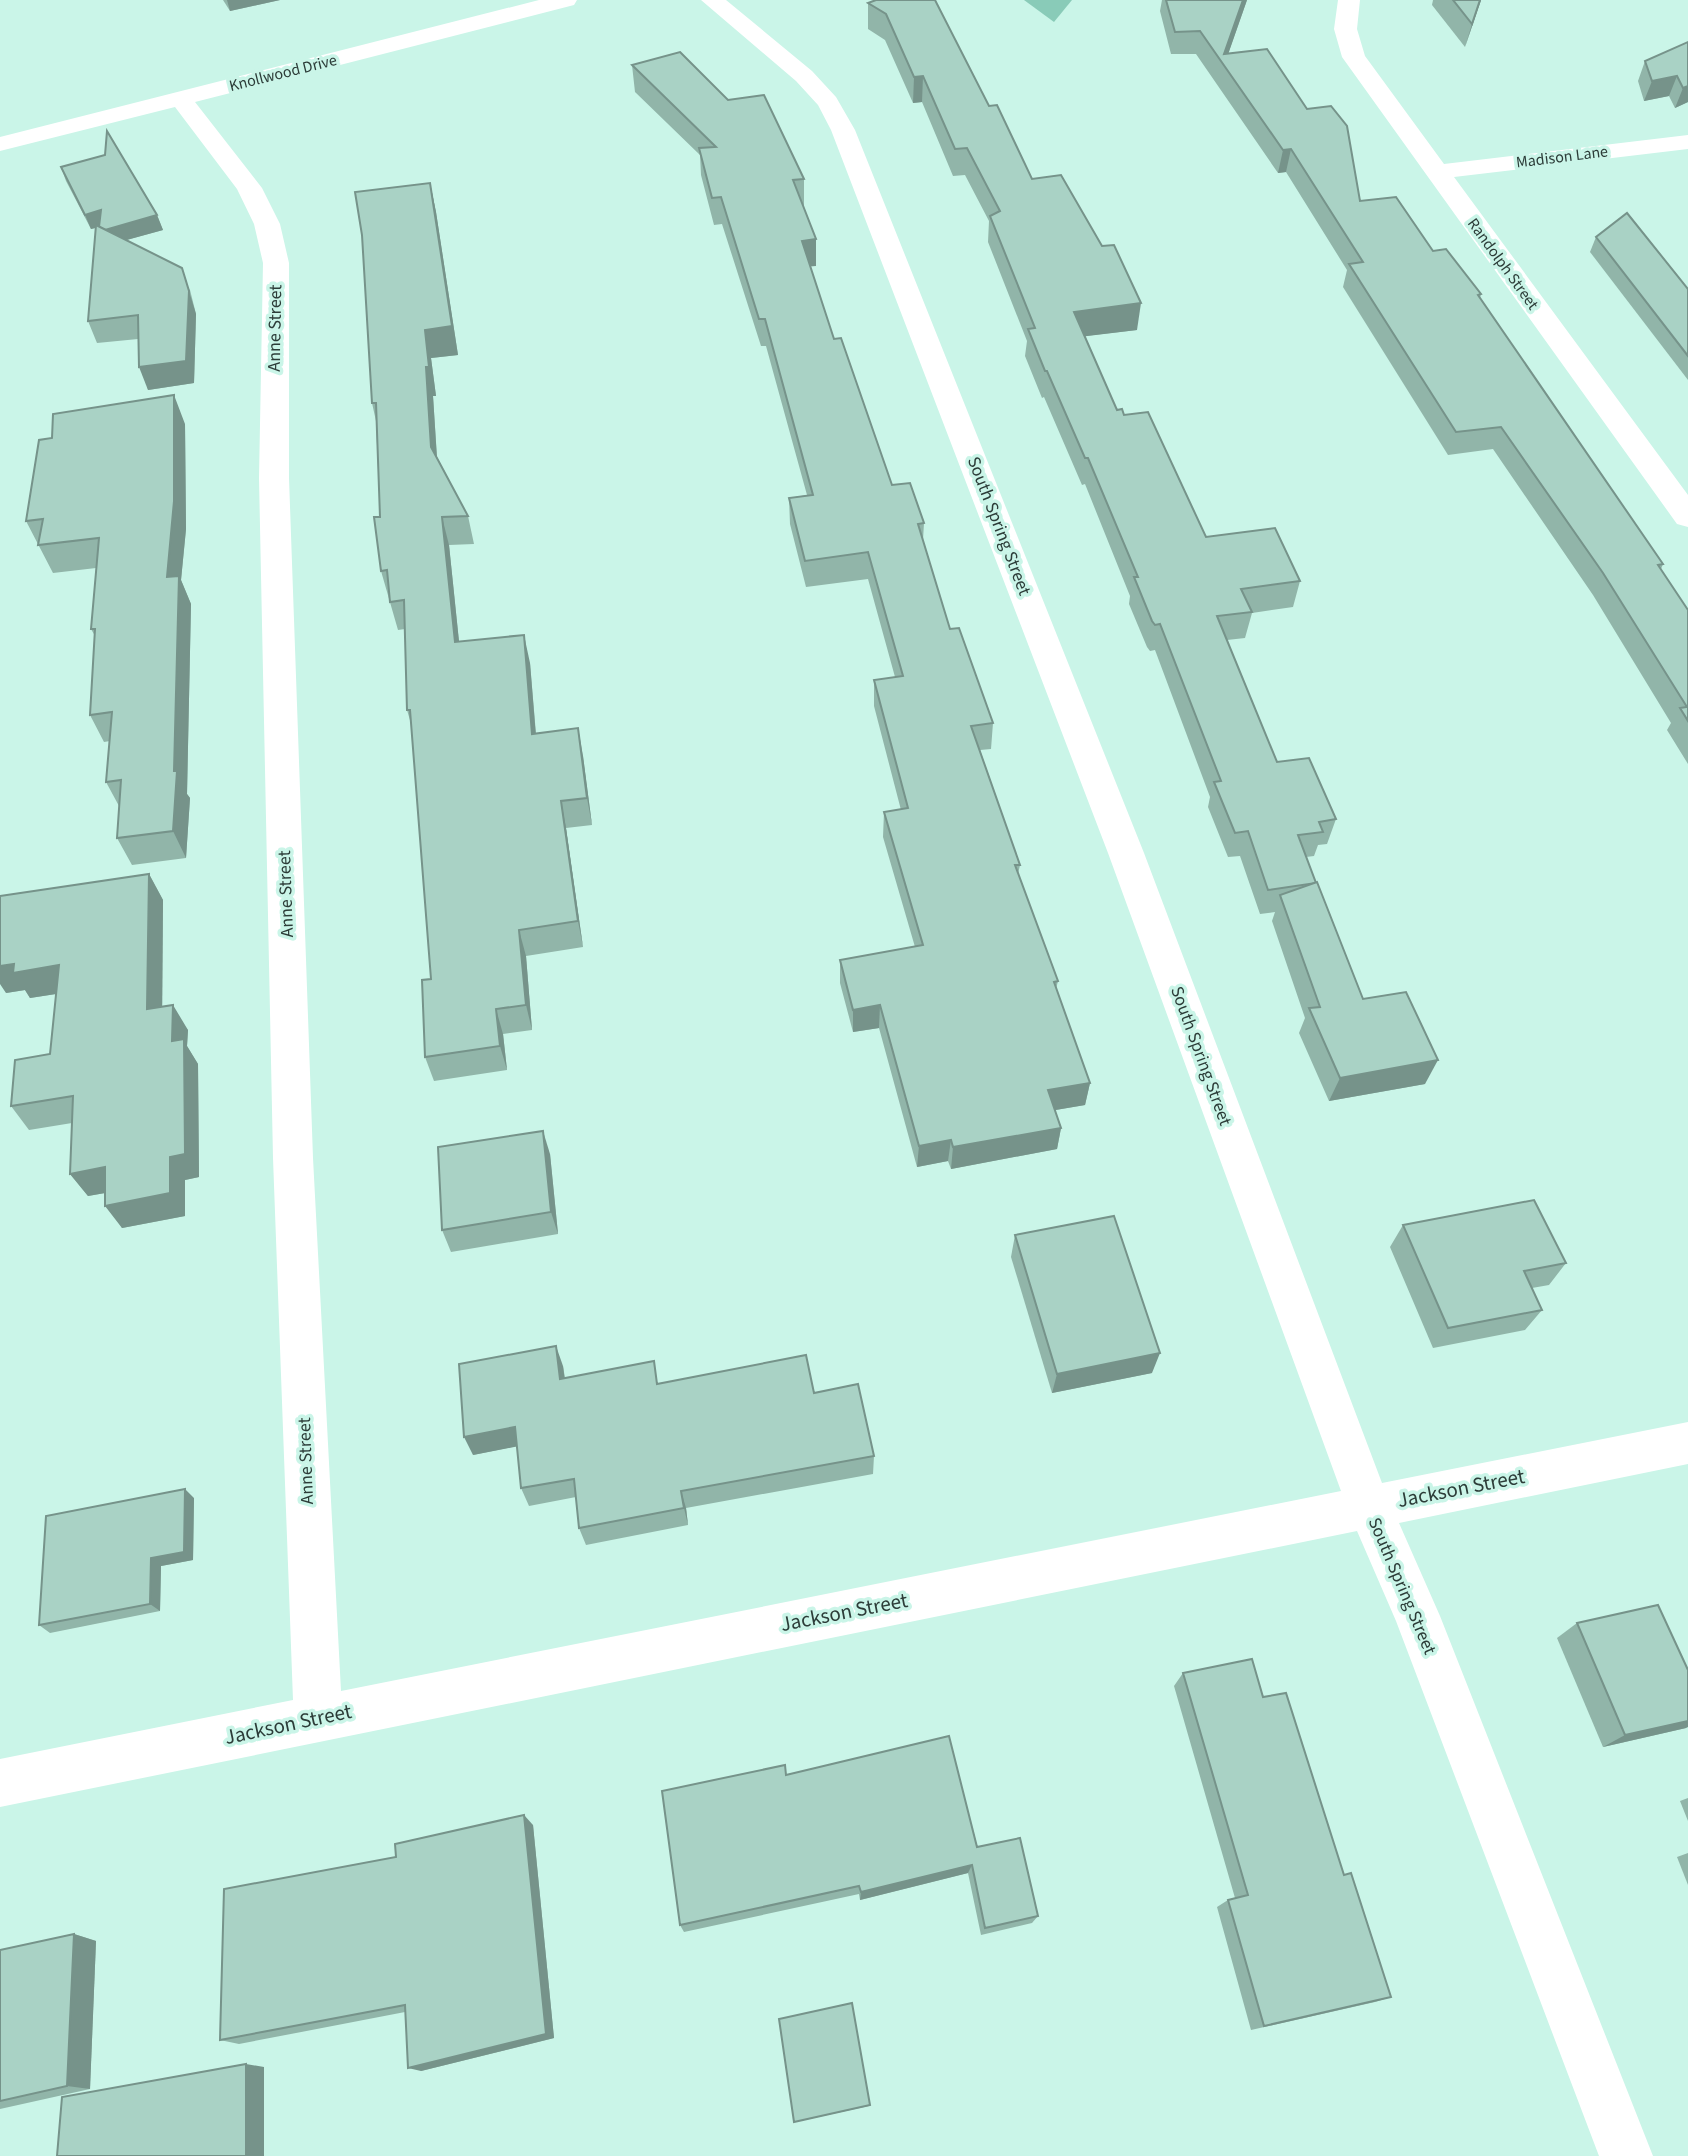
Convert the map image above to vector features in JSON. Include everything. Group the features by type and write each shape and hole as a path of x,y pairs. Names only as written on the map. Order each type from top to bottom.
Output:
{"street":[{"name":"Knollwood Drive","path":"0,144 566,0"},
{"name":"South Spring Street","path":"712,0 804,76 828,102 843,130 1121,841 1369,1507 1417,1616 1626,2156"},
{"name":"Randolph Street","path":"1349,0 1344,22 1354,57 1688,517"},
{"name":"Anne Street","path":"181,99 249,188 267,224 276,263 274,478 293,1158 318,1718"},
{"name":"Madison Lane","path":"1436,172 1688,142"},
{"name":"Jackson Street","path":"0,1783 1688,1443"}],"green space":[{"path":"1024,0 1072,0 1054,22"}],"building":[{"path":"876,0 935,0 989,106 997,105 1032,179 1061,175 1102,246 1114,245 1141,303 1074,312 1117,410 1122,409 1124,415 1148,412 1206,537 1275,528 1300,581 1241,589 1252,612 1217,616 1277,762 1309,758 1336,819 1319,822 1323,832 1298,835 1316,883 1268,890 1248,831 1235,833 1214,782 1221,781 1160,624 1155,625 1152,621 1134,577 1138,577 1088,458 1085,458 1028,329 1035,328 990,216 1000,211 967,148 955,149 923,76 914,77 886,14 868,3"},
{"path":"1166,0 1243,0 1224,54 1267,49 1307,109 1331,106 1347,126 1360,201 1396,197 1433,251 1446,249 1481,294 1478,295 1663,564 1658,565 1688,610 1688,721 1680,708 1687,707 1603,573 1501,427 1456,432 1349,264 1363,262 1291,149 1283,150 1200,31 1175,32"},
{"path":"1453,0 1480,0 1472,24"},
{"path":"1688,42 1688,86 1683,88 1677,76 1652,81 1645,61"},
{"path":"680,52 728,100 764,95 804,179 793,180 816,239 802,241 834,339 841,338 892,485 910,483 924,523 918,524 950,629 959,628 993,723 971,726 1020,865 1015,865 1058,981 1054,982 1090,1083 1048,1090 1061,1128 953,1147 951,1140 919,1146 880,1005 853,1010 840,960 923,945 884,812 908,808 874,680 903,676 868,552 805,561 789,498 813,495 765,319 759,319 721,197 712,198 699,148 716,147 632,65"},
{"path":"107,131 157,215 105,230 99,227 101,210 85,215 61,167 105,155"},
{"path":"430,183 452,326 425,330 431,447 468,516 442,517 455,642 524,635 532,734 578,728 587,798 561,801 578,921 519,930 526,1005 496,1009 500,1046 425,1057 422,980 431,979 410,710 407,710 404,600 390,602 387,570 381,571 374,517 380,517 376,403 372,403 362,235 355,192"},
{"path":"1627,213 1688,289 1688,356 1596,237"},
{"path":"96,225 182,268 189,291 186,361 139,367 138,315 88,321"},
{"path":"174,395 174,501 167,577 179,576 174,771 177,771 173,831 117,838 121,780 106,782 112,712 90,715 95,629 91,629 99,538 38,545 43,519 26,521 39,440 52,438 53,414"},
{"path":"149,874 147,1009 173,1005 172,1041 184,1039 185,1154 170,1157 170,1193 105,1206 105,1167 70,1174 73,1096 11,1106 15,1060 50,1054 59,965 13,973 14,964 0,966 0,896"},
{"path":"1317,882 1363,999 1406,992 1438,1060 1340,1078 1309,1008 1320,1007 1280,895"},
{"path":"543,1131 551,1212 442,1230 438,1147"},
{"path":"1534,1200 1566,1263 1524,1271 1542,1310 1448,1328 1403,1225"},
{"path":"1114,1216 1160,1353 1057,1374 1015,1235"},
{"path":"556,1346 560,1379 654,1361 657,1384 806,1355 814,1393 858,1384 874,1456 681,1491 684,1508 579,1528 574,1479 521,1488 515,1427 464,1437 459,1364"},
{"path":"185,1489 184,1552 151,1558 150,1604 39,1625 46,1516"},
{"path":"1658,1605 1688,1670 1688,1721 1625,1735 1577,1623"},
{"path":"1252,1659 1263,1697 1286,1693 1344,1875 1351,1873 1391,1997 1264,2026 1228,1900 1248,1895 1183,1673"},
{"path":"949,1736 977,1847 1020,1838 1038,1916 985,1928 972,1865 861,1892 859,1886 680,1925 662,1791 785,1765 786,1775"},
{"path":"524,1815 546,2034 408,2068 405,2005 220,2040 224,1889 396,1857 395,1844"},
{"path":"74,1934 67,2086 0,2101 0,1950"},
{"path":"852,2003 870,2105 794,2122 779,2019"},
{"path":"246,2064 246,2156 57,2156 62,2097"}]}
